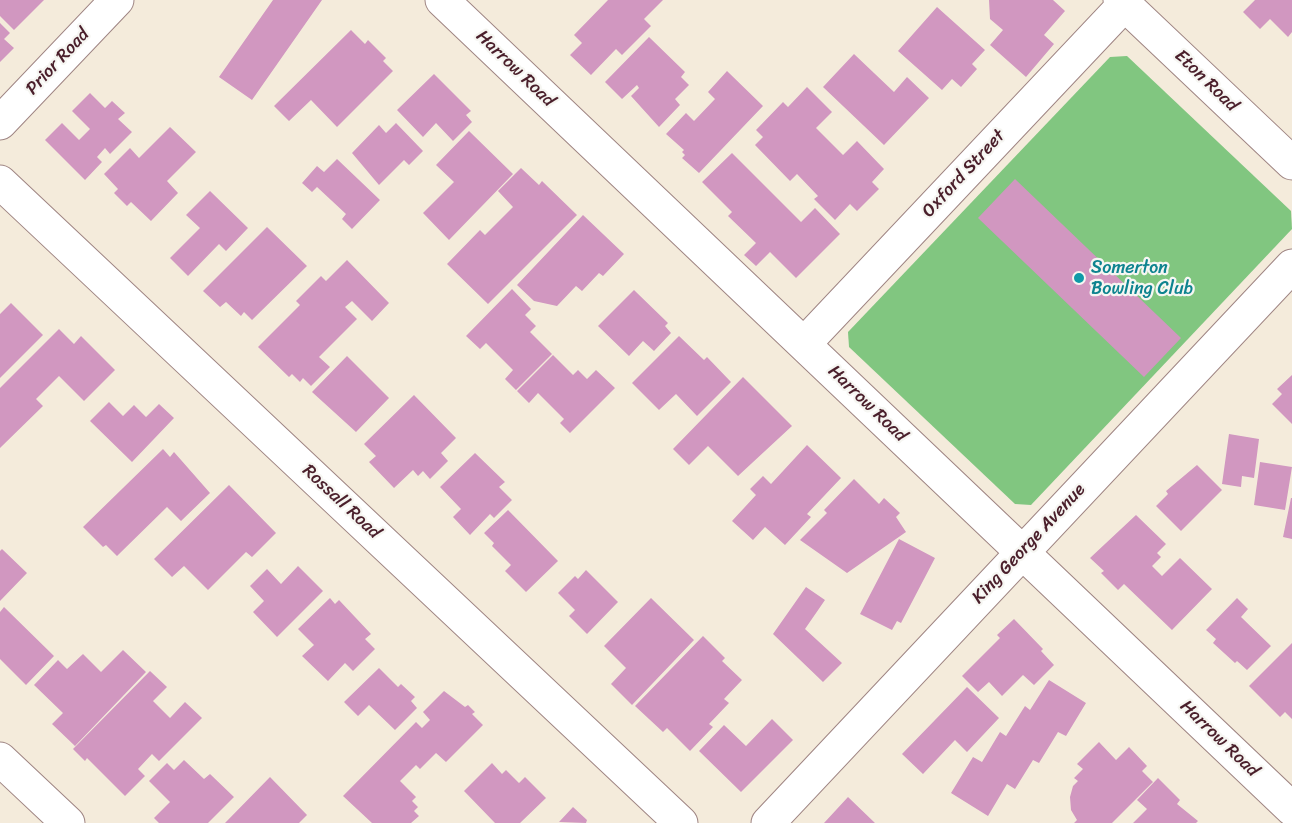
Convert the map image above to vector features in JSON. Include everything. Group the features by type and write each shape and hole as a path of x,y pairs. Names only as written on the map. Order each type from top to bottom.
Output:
{"street":[{"name":"Prior Road","path":"0,123 117,0"},
{"name":"Harrow Road","path":"442,0 1292,809"},
{"name":"Oxford Street","path":"804,344 1123,2"},
{"name":"Eton Road","path":"1123,2 1292,163"},
{"name":"Rossall Road","path":"0,182 681,823"},
{"name":"King George Avenue","path":"768,823 1292,266"},
{"path":"0,759 68,823"}],"green space":[{"path":"1127,56 1291,211 1292,229 1031,505 1015,504 849,347 848,332 1110,57"}],"building":[{"path":"0,0 44,0 14,30 0,16"},
{"path":"273,0 322,0 252,100 219,77"},
{"path":"608,0 663,0 644,19 651,26 622,55 616,49 591,75 570,55 582,43 574,35"},
{"path":"989,0 1053,0 1065,11 1044,35 1054,44 1026,77 990,45 1003,30 990,19"},
{"path":"1255,0 1292,0 1292,32 1288,37 1270,19 1260,29 1243,12"},
{"path":"937,7 985,50 972,64 977,69 961,87 952,79 942,90 898,51"},
{"path":"0,23 10,33 4,39 14,48 0,62"},
{"path":"351,30 365,44 368,40 386,58 383,61 393,71 337,127 311,100 289,121 274,106"},
{"path":"649,37 685,72 681,77 689,85 675,99 680,105 659,127 631,96 639,88 637,85 622,99 605,82"},
{"path":"854,54 894,92 907,77 929,98 884,145 823,87"},
{"path":"727,71 763,106 699,173 682,158 685,155 682,152 684,150 666,134 686,113 694,121 715,99 708,92"},
{"path":"434,74 471,111 466,115 472,122 453,141 436,123 423,137 397,110"},
{"path":"807,87 832,112 816,128 843,155 857,141 884,169 872,182 879,189 857,211 850,204 835,220 814,199 818,196 797,174 790,181 755,145 763,137 756,130 783,102 788,107"},
{"path":"90,93 105,108 112,101 125,113 118,119 132,132 110,154 105,148 97,157 102,162 85,180 45,140 62,123 79,140 90,129 72,111"},
{"path":"396,123 423,151 409,165 404,160 379,185 352,153 379,125 386,133"},
{"path":"170,127 196,152 167,181 178,193 151,221 131,202 127,206 114,193 118,189 104,174 130,148 139,158"},
{"path":"469,131 513,174 449,240 423,213 454,182 436,165"},
{"path":"732,153 801,222 815,208 840,234 796,278 770,252 756,266 744,255 756,243 728,216 732,212 702,182"},
{"path":"337,159 380,200 352,229 342,219 346,214 317,187 312,192 302,183 317,166 324,172"},
{"path":"521,168 539,185 542,181 577,215 488,304 447,264 480,230 485,235 513,207 498,191"},
{"name":"Somerton Bowling Club","path":"1015,179 1181,338 1144,377 978,218"},
{"path":"210,191 248,228 226,251 219,244 188,276 170,258 200,228 186,215"},
{"path":"583,215 624,254 603,276 599,273 582,291 576,286 557,306 534,301 517,285"},
{"path":"267,227 307,266 252,320 244,312 241,316 226,302 220,307 203,291"},
{"path":"347,260 389,303 372,321 352,301 345,307 357,319 319,357 330,367 311,386 303,378 300,382 292,374 289,377 258,347 300,305 296,301 321,276 326,281"},
{"path":"512,289 531,309 525,315 536,326 530,332 552,354 516,390 505,379 513,370 486,343 480,349 466,336"},
{"path":"634,290 668,323 665,326 671,333 654,351 643,341 629,356 598,326"},
{"path":"11,303 43,335 0,378 0,314"},
{"path":"59,329 74,344 81,336 115,370 84,401 59,376 36,399 43,406 0,448 0,388"},
{"path":"679,336 704,360 707,357 731,382 697,416 676,394 659,410 632,383"},
{"path":"553,355 573,375 578,370 587,379 596,370 615,388 570,433 560,423 564,419 538,393 529,403 517,391"},
{"path":"347,356 389,398 356,432 312,392"},
{"path":"1292,375 1292,424 1272,404 1282,394 1277,389"},
{"path":"743,377 792,426 738,476 708,446 689,465 673,449"},
{"path":"414,395 456,438 441,453 448,461 430,479 423,471 418,476 413,470 394,488 369,462 376,456 364,444"},
{"path":"109,402 123,416 134,405 146,417 159,404 174,418 132,462 90,421"},
{"path":"1229,434 1259,439 1254,478 1242,476 1241,487 1222,484"},
{"path":"807,445 841,478 807,514 811,517 785,545 765,527 753,540 732,521 756,495 750,489 763,476 771,484"},
{"path":"163,449 170,457 174,452 210,493 181,521 167,507 117,556 106,545 103,547 83,527"},
{"path":"475,453 505,482 499,487 512,500 494,518 490,514 470,535 453,517 461,509 440,487"},
{"path":"1260,462 1292,467 1285,510 1254,505"},
{"path":"1197,465 1222,490 1181,531 1156,506 1168,494 1166,491"},
{"path":"854,479 879,504 884,498 900,513 896,517 906,532 847,573 800,540 827,513 824,510"},
{"path":"229,485 276,533 252,557 246,552 208,590 184,566 172,577 154,559"},
{"path":"1292,498 1292,539 1283,537"},
{"path":"508,510 558,561 526,592 505,571 511,565 492,546 494,543 484,533"},
{"path":"1136,515 1166,544 1157,553 1161,557 1152,566 1162,576 1180,558 1212,589 1172,630 1124,584 1118,590 1101,573 1104,571 1090,558"},
{"path":"899,539 935,558 901,623 897,621 892,630 860,614"},
{"path":"2,549 27,573 0,601 0,551"},
{"path":"298,566 323,591 277,637 253,612 264,601 250,586 267,569 281,584"},
{"path":"586,570 618,602 587,634 569,616 575,610 558,593 575,576 578,579"},
{"path":"806,587 825,600 805,629 842,663 823,682 773,634"},
{"path":"330,598 335,604 339,600 371,634 365,639 375,649 353,671 345,663 328,681 302,656 314,645 298,629"},
{"path":"651,598 694,640 632,705 611,684 626,668 604,646"},
{"path":"1237,598 1248,609 1241,617 1271,646 1247,670 1237,661 1235,663 1213,643 1216,639 1206,630"},
{"path":"4,607 54,656 26,685 0,659 0,612"},
{"path":"1014,619 1043,649 1041,651 1054,665 1034,685 1023,675 1002,696 989,682 978,692 962,676 1000,638 997,635"},
{"path":"703,636 725,658 722,661 742,680 724,699 729,703 709,724 713,727 690,751 667,728 663,732 635,706"},
{"path":"1292,643 1292,719 1285,712 1280,717 1249,686"},
{"path":"123,650 146,672 75,746 52,724 63,713 34,685 58,660 67,669 83,654 101,672"},
{"path":"379,668 398,687 401,684 415,697 411,701 417,708 395,730 369,705 358,716 344,702"},
{"path":"150,671 167,687 153,701 170,718 185,702 202,718 159,761 152,754 138,769 145,776 125,796 87,758 85,761 73,749"},
{"path":"1049,680 1086,703 1066,736 1058,732 1039,763 1033,760 1015,789 1007,784 988,816 951,793 973,757 982,762 1000,732 1006,736 1025,706 1030,710"},
{"path":"967,687 999,718 967,752 955,740 923,774 902,754"},
{"path":"444,691 465,707 468,705 475,712 472,714 483,725 446,762 436,753 420,769 416,765 400,781 416,797 412,801 418,807 414,811 419,816 411,823 372,823 343,796 416,722 422,728 430,720 423,712"},
{"path":"772,719 793,740 741,792 699,751 724,725 746,746"},
{"path":"1099,742 1116,760 1129,747 1147,766 1142,771 1153,782 1112,823 1074,823 1077,820 1071,810 1070,797 1073,786 1078,781 1074,778 1083,769 1077,764"},
{"path":"184,760 204,779 210,774 234,797 208,823 159,823 154,818 170,802 149,781 167,763 174,770"},
{"path":"492,763 502,774 506,770 519,783 525,777 546,798 520,823 495,823 464,791"},
{"path":"270,777 307,815 299,823 225,823"},
{"path":"1158,778 1180,800 1177,804 1198,821 1196,823 1133,823 1147,809 1137,800"},
{"path":"848,797 875,823 824,823"},
{"path":"573,807 587,820 586,823 559,822"}],"place":[{"name":"Somerton Bowling Club","path":"1079,278"}]}
